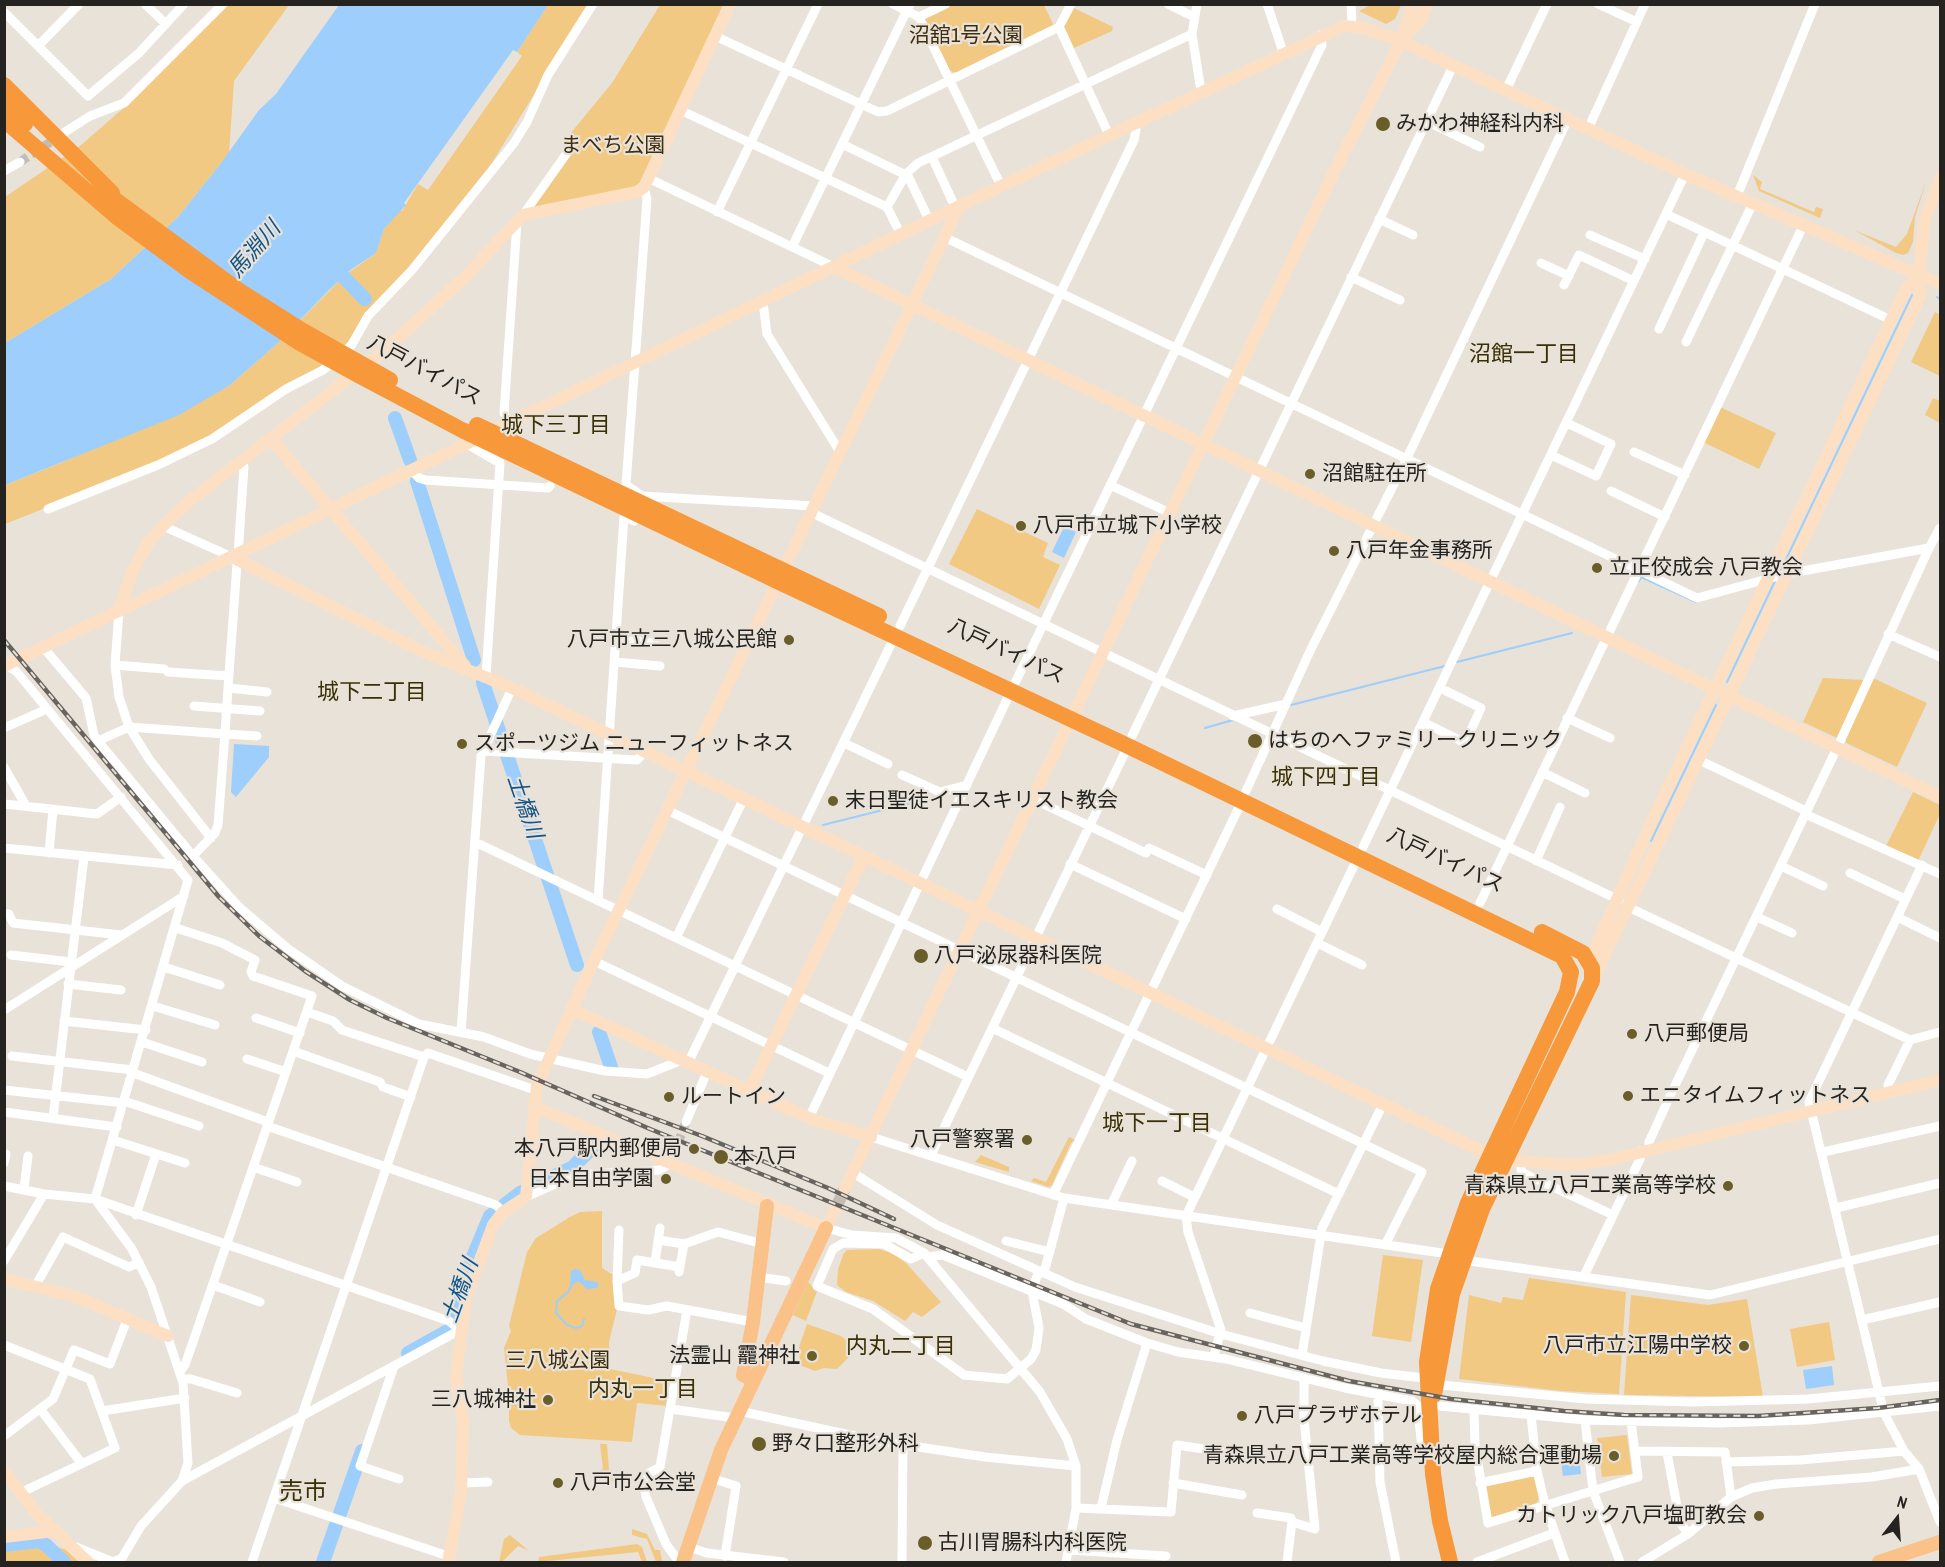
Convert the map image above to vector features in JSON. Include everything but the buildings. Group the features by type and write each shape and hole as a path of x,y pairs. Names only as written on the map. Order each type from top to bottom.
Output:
{"highway":[{"path":"4,85 25,140"},
{"name":"八戸バイパス","path":"4,105 25,140 80,173 138,219 238,290 365,372 469,434 504,434 779,576 1361,852 1552,949 1568,963 1571,978 1515,1108 1506,1159"},
{"name":"八戸バイパス","path":"4,120 71,188 117,217 233,300 365,372"},
{"name":"八戸バイパス","path":"504,434 711,549 779,576"},
{"name":"八戸バイパス","path":"1361,852 1480,903 1573,947 1590,960"},
{"path":"1552,949 1572,958 1590,960"},
{"path":"1590,960 1592,981"},
{"path":"1515,1108 1534,1079 1590,960"},
{"name":"八戸バイパス","path":"1450,1563 1440,1521 1433,1474 1435,1411 1431,1367 1452,1294 1456,1257 1468,1203 1506,1159 1592,981"},
{"path":"1431,1367 1441,1385 1435,1411 1444,1484 1462,1563"},
{"path":"1431,1367 1422,1446 1427,1499 1441,1563"}],"main road":[{"path":"753,1380 743,1375 753,1322 767,1206"},
{"path":"681,1563 711,1478 737,1414 826,1228"},
{"path":"1879,1563 1941,1542"}],"street":[{"path":"38,46 79,4"},
{"path":"145,4 166,24"},
{"path":"4,12 88,96 139,53 184,4"},
{"path":"65,132 90,116 123,104 223,4"},
{"path":"48,509 158,465 212,439 286,389 323,370 351,346 368,315 445,231 517,130 592,4"},
{"path":"520,218 637,192 646,183 730,4"},
{"path":"717,212 818,4"},
{"path":"893,4 908,8 919,17 1001,186"},
{"path":"919,17 946,4"},
{"path":"715,36 878,112 887,111 1059,27 1071,4"},
{"path":"1168,4 1194,16"},
{"path":"1197,4 1192,34 1201,91"},
{"path":"1267,4 1283,52"},
{"path":"1351,4 1352,26"},
{"path":"845,1188 1235,376 1401,41 1413,4"},
{"path":"1401,41 1420,21 1428,4"},
{"path":"1506,90 1547,4"},
{"path":"1598,4 1637,22"},
{"path":"1588,129 1645,4"},
{"path":"1737,196 1815,4"},
{"path":"792,248 908,8"},
{"path":"520,218 504,434 635,363 1001,186 1335,28 1352,26 1401,41 1685,174 1941,284"},
{"path":"1059,27 1109,135"},
{"path":"887,207 906,174 932,157 1192,34"},
{"path":"808,1118 1322,45 1320,35"},
{"path":"931,1155 1453,66"},
{"path":"680,110 887,207 901,235"},
{"path":"1053,1195 1207,875 1286,704 1407,458 1568,119"},
{"path":"1426,121 1480,147"},
{"path":"43,647 86,698 94,735 98,741 196,859 239,907 287,948 342,986 419,1024 484,1037 548,1059 605,1071 647,1074 685,1061 710,1016 844,743 1134,140 1136,130 1133,124"},
{"path":"4,171 25,140"},
{"path":"842,144 906,174 930,222"},
{"path":"211,838 149,759 129,727 119,697 115,666 118,611 132,572 149,542 188,502 384,351 466,276 520,218 572,146"},
{"path":"932,157 957,208"},
{"path":"1214,1356 1221,1334 1188,1232 1186,1216 1685,174"},
{"path":"1590,960 1600,952 1622,909 1637,887 1920,296 1918,274 1925,219 1941,178"},
{"path":"646,183 717,212 834,267 1258,472 1941,797"},
{"path":"646,183 647,199 626,485 642,496 812,509 1043,625 1910,1040 1941,1032"},
{"path":"1686,342 1753,203"},
{"path":"526,1197 535,1090 548,1059 957,208"},
{"path":"1666,214 1891,320"},
{"path":"1379,219 1413,235"},
{"path":"1480,903 1804,224"},
{"path":"1659,328 1704,232"},
{"path":"1590,235 1645,259"},
{"path":"944,237 1697,598 1786,574 1929,548"},
{"path":"1541,263 1566,280 1579,255 1634,282"},
{"path":"1592,981 1624,903 1652,823 1905,291 1918,274"},
{"path":"1351,277 1400,300"},
{"path":"763,302 767,333 840,452"},
{"path":"1551,455 1596,476 1611,444 1567,423"},
{"path":"5,665 412,471 469,434 500,463 486,675"},
{"path":"271,439 467,668"},
{"path":"1634,452 1685,475"},
{"path":"4,848 181,869 196,859 211,838 218,825 237,564 235,556 244,467 242,462"},
{"path":"412,471 418,478 425,480 548,488 550,486"},
{"path":"1110,485 1170,513"},
{"path":"1611,491 1665,517"},
{"path":"598,901 624,516 704,554 711,549"},
{"path":"163,526 235,556 424,652 486,675 1383,1104 1506,1159 1521,1172 1613,1215"},
{"path":"1584,1276 1837,748 1929,548 1941,528"},
{"path":"1888,634 1941,657"},
{"path":"616,640 654,643"},
{"path":"615,662 660,666"},
{"path":"5,665 16,671 188,880 165,967 95,1199"},
{"path":"115,666 229,676"},
{"path":"228,688 267,692"},
{"path":"461,1032 483,751 512,688"},
{"path":"1423,722 1465,742 1481,708 1440,688"},
{"path":"1233,716 1286,704"},
{"path":"194,706 260,711"},
{"path":"4,728 47,708"},
{"path":"1568,718 1610,738"},
{"path":"98,741 129,727 257,736"},
{"path":"844,743 888,764"},
{"path":"483,751 637,760 645,751"},
{"path":"1697,759 1806,813 1941,874"},
{"path":"4,767 26,806"},
{"path":"1542,772 1585,793"},
{"path":"902,775 940,792 967,785"},
{"path":"4,804 100,813 121,797"},
{"path":"676,938 744,798"},
{"path":"1033,800 1207,875"},
{"path":"1536,861 1560,807"},
{"path":"49,853 53,809"},
{"path":"667,810 900,924 1422,1172 1385,1245"},
{"path":"475,842 968,1077"},
{"path":"749,1091 864,856"},
{"path":"53,1118 84,857"},
{"path":"1070,864 1186,919"},
{"path":"1922,865 1809,1102 1823,1152 1884,1413 1904,1451 1919,1469 1941,1522"},
{"path":"1781,866 1823,886"},
{"path":"1850,873 1905,899"},
{"path":"1573,947 1589,947 1601,935 1637,887"},
{"path":"4,1010 71,965 184,896"},
{"path":"1277,909 1322,932"},
{"path":"4,914 9,914 13,923 121,935"},
{"path":"1756,917 1792,933"},
{"path":"1897,917 1941,938"},
{"path":"176,928 222,943 255,960 251,972 253,976 312,996 181,1376"},
{"path":"1590,960 1601,935"},
{"path":"1317,943 1362,965"},
{"path":"11,955 71,965"},
{"path":"594,961 829,1073"},
{"path":"165,967 220,985"},
{"path":"69,984 121,990"},
{"path":"153,1006 215,1025"},
{"path":"571,1009 808,1118 1064,1198 1710,1295 1941,1239"},
{"path":"307,1012 333,1021 342,1030 424,1057"},
{"path":"256,1018 300,1033"},
{"path":"64,1021 146,1030"},
{"path":"992,1028 1339,1194"},
{"path":"1889,1092 1888,1085 1910,1040"},
{"path":"142,1042 202,1062"},
{"path":"293,1051 380,1082 383,1087 411,1097"},
{"path":"252,1563 388,1169 424,1057 428,1053 535,1090"},
{"path":"12,1056 133,1072 388,1169 496,1205 504,1212"},
{"path":"247,1059 286,1072"},
{"path":"686,1122 707,1072"},
{"path":"1506,1159 1573,1165 1941,1080"},
{"path":"4,1090 124,1102 199,1126"},
{"path":"1302,1355 1320,1236 1383,1104"},
{"path":"533,1106 767,1206 852,1235 896,1238 926,1255 1021,1367 1052,1408 1067,1439 1076,1466 1076,1508 1066,1563"},
{"path":"4,1112 117,1127"},
{"path":"1823,1152 1941,1126"},
{"path":"113,1140 184,1163"},
{"path":"274,1498 448,1559 461,1483 463,1422 456,1376 460,1330 466,1297 494,1225 504,1212 526,1197 576,1175 660,1170 669,1164 678,1143"},
{"path":"136,1215 156,1154"},
{"path":"24,1189 28,1156"},
{"path":"1111,1205 1132,1161"},
{"path":"253,1167 297,1182"},
{"path":"853,1173 928,1220 1040,1273 1117,1302 1221,1334 1323,1361 1382,1373 1431,1367"},
{"path":"1162,1181 1194,1197"},
{"path":"1836,1208 1941,1182"},
{"path":"4,1186 44,1194 95,1199 449,1322 460,1330"},
{"path":"4,1261 44,1194"},
{"path":"1064,1198 1045,1269 1040,1273 1032,1291 1039,1340 1030,1359 1004,1380 968,1377 873,1309 817,1286 833,1250 843,1243 884,1244 911,1259 926,1255 944,1255 1032,1291 1063,1304 1086,1319 1148,1343 1178,1352 1214,1356 1319,1382 1415,1402 1422,1446"},
{"path":"95,1199 139,1262 151,1287 181,1376 185,1398 188,1463 182,1481"},
{"path":"826,1228 836,1208"},
{"path":"655,1262 660,1228"},
{"path":"620,1230 617,1281 619,1306 648,1310 667,1306 753,1322"},
{"path":"658,1240 684,1244 718,1232 763,1244"},
{"path":"36,1285 63,1237 129,1267 139,1262"},
{"path":"1006,1241 1050,1252"},
{"path":"617,1281 636,1273 638,1260 679,1269 684,1244"},
{"path":"758,1277 786,1281"},
{"path":"4,1279 74,1296 168,1336"},
{"path":"213,1285 260,1302"},
{"path":"1862,1320 1941,1302"},
{"path":"681,1563 666,1544 646,1497 644,1486 649,1473 660,1467 687,1310"},
{"path":"1250,1313 1306,1328"},
{"path":"4,1436 53,1399 74,1350 110,1364 127,1320"},
{"path":"71,1545 113,1562 122,1557 141,1526 182,1481 300,1419 460,1330"},
{"path":"1101,1508 1117,1440 1148,1343"},
{"path":"4,1345 90,1379 115,1448 20,1493"},
{"path":"1319,1382 1323,1361"},
{"path":"394,1366 360,1466 399,1479"},
{"path":"181,1376 237,1393"},
{"path":"1292,1522 1315,1528 1304,1419 1304,1378"},
{"path":"1441,1385 1586,1398 1692,1402 1766,1401 1941,1386"},
{"path":"1378,1395 1380,1482 1396,1563"},
{"path":"102,1411 185,1398"},
{"path":"1435,1411 1474,1410 1585,1420 1731,1422 1808,1420 1941,1406"},
{"path":"671,1409 737,1414 903,1445 985,1457 1076,1466"},
{"path":"41,1410 82,1464"},
{"path":"1474,1410 1475,1446 1488,1523 1638,1477 1631,1421"},
{"path":"1532,1415 1537,1471 1545,1504 1565,1563"},
{"path":"1585,1420 1593,1491 1620,1563"},
{"path":"902,1563 903,1445"},
{"path":"1076,1508 1171,1512 1177,1445 1224,1452"},
{"path":"1635,1451 1725,1452 1731,1497"},
{"path":"1726,1462 1800,1460 1904,1451"},
{"path":"1667,1453 1680,1522 1688,1534"},
{"path":"1642,1563 1688,1534 1731,1497 1752,1488 1872,1477 1919,1469"},
{"path":"4,1471 54,1531 87,1563"},
{"path":"1480,1483 1537,1471"},
{"path":"711,1478 736,1486 725,1556"},
{"path":"461,1483 488,1482"},
{"path":"1173,1483 1242,1495"},
{"path":"1257,1513 1291,1518 1287,1563"},
{"path":"4,1538 54,1531"},
{"path":"1477,1563 1508,1548 1554,1533"},
{"path":"688,1547 725,1556 784,1563"},
{"path":"1068,1550 1166,1556"}],"green space":[{"path":"1372,4 1401,5 1395,19 1386,24 1359,11"},
{"path":"227,5 289,5 234,81 229,153 178,217 111,279 5,343 5,197 80,146 135,98"},
{"path":"548,5 589,5 482,179 347,343 320,367 211,437 158,463 5,524 5,485 63,462 230,385 279,342 344,276 376,253 384,229 399,209 402,211 418,184 428,190 522,56 517,52"},
{"name":"まべち公園","path":"660,5 725,5 640,183 634,188 536,209 533,204 568,147 570,134 612,83"},
{"name":"沼舘1号公園","path":"950,5 1044,5 1054,26 957,73 950,71 925,20 926,16"},
{"name":"沼舘1号公園","path":"1074,8 1113,27 1112,31 1074,48 1064,26"},
{"path":"1753,175 1762,182 1760,189 1814,212 1816,207 1823,209 1820,218 1759,191"},
{"path":"1927,179 1915,217 1913,242 1908,253 1903,255 1896,253 1854,230 1896,247 1907,234"},
{"path":"1935,312 1940,315 1940,376 1911,362"},
{"path":"1933,398 1940,401 1940,423 1925,415"},
{"path":"1720,407 1776,433 1759,469 1703,442"},
{"path":"977,509 1048,543 1043,557 1060,565 1039,609 949,564"},
{"path":"1823,678 1865,680 1839,739 1803,722"},
{"path":"1875,679 1927,703 1897,767 1846,743 1845,738 1871,680"},
{"path":"1913,792 1940,805 1940,814 1918,861 1886,846"},
{"path":"1069,1137 1075,1140 1071,1143 1052,1185 1049,1187 1031,1181 1034,1178 1046,1182"},
{"path":"981,1155 1009,1167 1009,1172 975,1162"},
{"name":"三八城公園","path":"602,1211 602,1268 615,1276 617,1309 609,1342 610,1369 673,1382 668,1406 637,1403 632,1442 520,1435 511,1428 509,1421 504,1348 511,1331 509,1326 527,1252 536,1238 570,1217 580,1212"},
{"path":"879,1249 894,1254 907,1264 941,1302 922,1317 913,1312 905,1321 873,1301 846,1292 837,1285 838,1269 847,1250"},
{"path":"1383,1255 1423,1260 1411,1342 1372,1336"},
{"path":"1529,1278 1626,1292 1619,1394 1561,1391 1459,1379 1469,1295 1501,1303 1503,1297 1523,1300"},
{"path":"808,1282 817,1291 806,1321 793,1315"},
{"path":"1631,1295 1708,1305 1747,1299 1763,1397 1624,1395"},
{"path":"1829,1322 1835,1360 1797,1367 1790,1329"},
{"path":"807,1324 841,1336 852,1345 848,1358 837,1369 824,1368 815,1371 800,1365 799,1347"},
{"name":"青森県立八戸工業高等学校屋内総合運動場","path":"1627,1435 1632,1474 1602,1477 1597,1438"},
{"path":"600,1444 607,1444 609,1470 616,1476 617,1485 599,1471 603,1469"},
{"path":"1535,1476 1539,1498 1537,1503 1493,1519 1489,1517 1485,1485"},
{"path":"632,1529 647,1534 655,1550 660,1550 662,1562 656,1562 647,1539 632,1535"},
{"path":"510,1535 529,1551 518,1546 502,1562 499,1562 504,1539"},
{"path":"35,1539 66,1550 79,1562 5,1562 4,1543"},
{"path":"637,1544 642,1547 647,1562 642,1562 638,1552 538,1562 539,1557"}],"water":[{"name":"馬淵川","path":"339,5 548,5 517,52 513,50 404,203 406,205 384,229 376,253 352,269 329,290 279,342 230,385 179,415 5,485 5,343 111,279 178,217 259,110 276,94"},
{"path":"1064,527 1076,532 1064,558 1052,552"},
{"path":"234,744 269,746 269,757 236,797 231,792"},
{"path":"580,1270 585,1280 597,1282 599,1285 597,1288 587,1289 578,1281 570,1285 571,1271"},
{"path":"1832,1366 1834,1385 1806,1389 1803,1370"},
{"path":"1578,1446 1581,1474 1563,1476 1559,1448"}],"waterway":[{"name":"土橋川","path":"331,264 365,299"},
{"path":"1781,570 1912,295"},
{"name":"土橋川","path":"395,418 410,460"},
{"name":"土橋川","path":"417,481 474,660"},
{"path":"1639,581 1641,577 1696,602"},
{"path":"1727,682 1775,581"},
{"path":"1457,662 1572,633"},
{"path":"1291,705 1445,666"},
{"name":"土橋川","path":"483,683 577,965"},
{"path":"1651,841 1716,705"},
{"path":"1205,728 1233,720"},
{"path":"823,825 939,796"},
{"name":"土橋川","path":"599,1032 611,1067"},
{"name":"土橋川","path":"408,1353 451,1329 472,1259 490,1216 520,1193 573,1167 596,1144"},
{"path":"571,1286 568,1292 557,1301 556,1313 567,1325 576,1328 582,1326 584,1319"},
{"name":"土橋川","path":"323,1562 362,1451"},
{"name":"土橋川","path":"4,1545 38,1541 46,1545 64,1562"}],"tunnel":[{"path":"20,162 58,137"},
{"path":"678,1143 686,1122"},
{"path":"836,1208 845,1188"}],"railway":[{"path":"4,640 219,897 259,936 305,971 350,1000 387,1018 520,1072 650,1129 1131,1324 1349,1381 1451,1399 1564,1411 1624,1415 1758,1416 1878,1408 1940,1400"},
{"path":"594,1096 702,1136 828,1188 894,1219"}],"place":[{"name":"みかわ神経科内科","path":"1383,124"},
{"name":"沼館駐在所","path":"1310,474"},
{"name":"八戸市立城下小学校","path":"1021,526"},
{"name":"八戸年金事務所","path":"1334,551"},
{"name":"立正佼成会 八戸教会","path":"1597,568"},
{"name":"八戸市立三八城公民館","path":"789,640"},
{"name":"はちのへファミリークリニック","path":"1255,741"},
{"name":"スポーツジム ニューフィットネス","path":"462,744"},
{"name":"末日聖徒イエスキリスト教会","path":"833,801"},
{"name":"八戸泌尿器科医院","path":"921,956"},
{"name":"八戸郵便局","path":"1632,1034"},
{"name":"エニタイムフィットネス","path":"1628,1096"},
{"name":"ルートイン","path":"669,1097"},
{"name":"八戸警察署","path":"1027,1140"},
{"name":"本八戸駅内郵便局","path":"694,1149"},
{"name":"本八戸","path":"721,1157"},
{"name":"日本自由学園","path":"666,1179"},
{"name":"青森県立八戸工業高等学校","path":"1728,1186"},
{"name":"八戸市立江陽中学校","path":"1744,1346"},
{"name":"法霊山 龗神社","path":"812,1356"},
{"name":"三八城神社","path":"548,1400"},
{"name":"八戸プラザホテル","path":"1242,1416"},
{"name":"野々口整形外科","path":"759,1444"},
{"name":"青森県立八戸工業高等学校屋内総合運動場","path":"1614,1456"},
{"name":"八戸市公会堂","path":"558,1483"},
{"name":"カトリック八戸塩町教会","path":"1759,1516"},
{"name":"古川胃腸科内科医院","path":"925,1543"}],"district":[{"name":"沼館一丁目","path":"1524,355"},
{"name":"城下三丁目","path":"556,426"},
{"name":"城下二丁目","path":"372,693"},
{"name":"城下四丁目","path":"1326,778"},
{"name":"城下一丁目","path":"1157,1124"},
{"name":"内丸二丁目","path":"901,1347"},
{"name":"内丸一丁目","path":"643,1390"},
{"name":"売市","path":"303,1493"}]}
